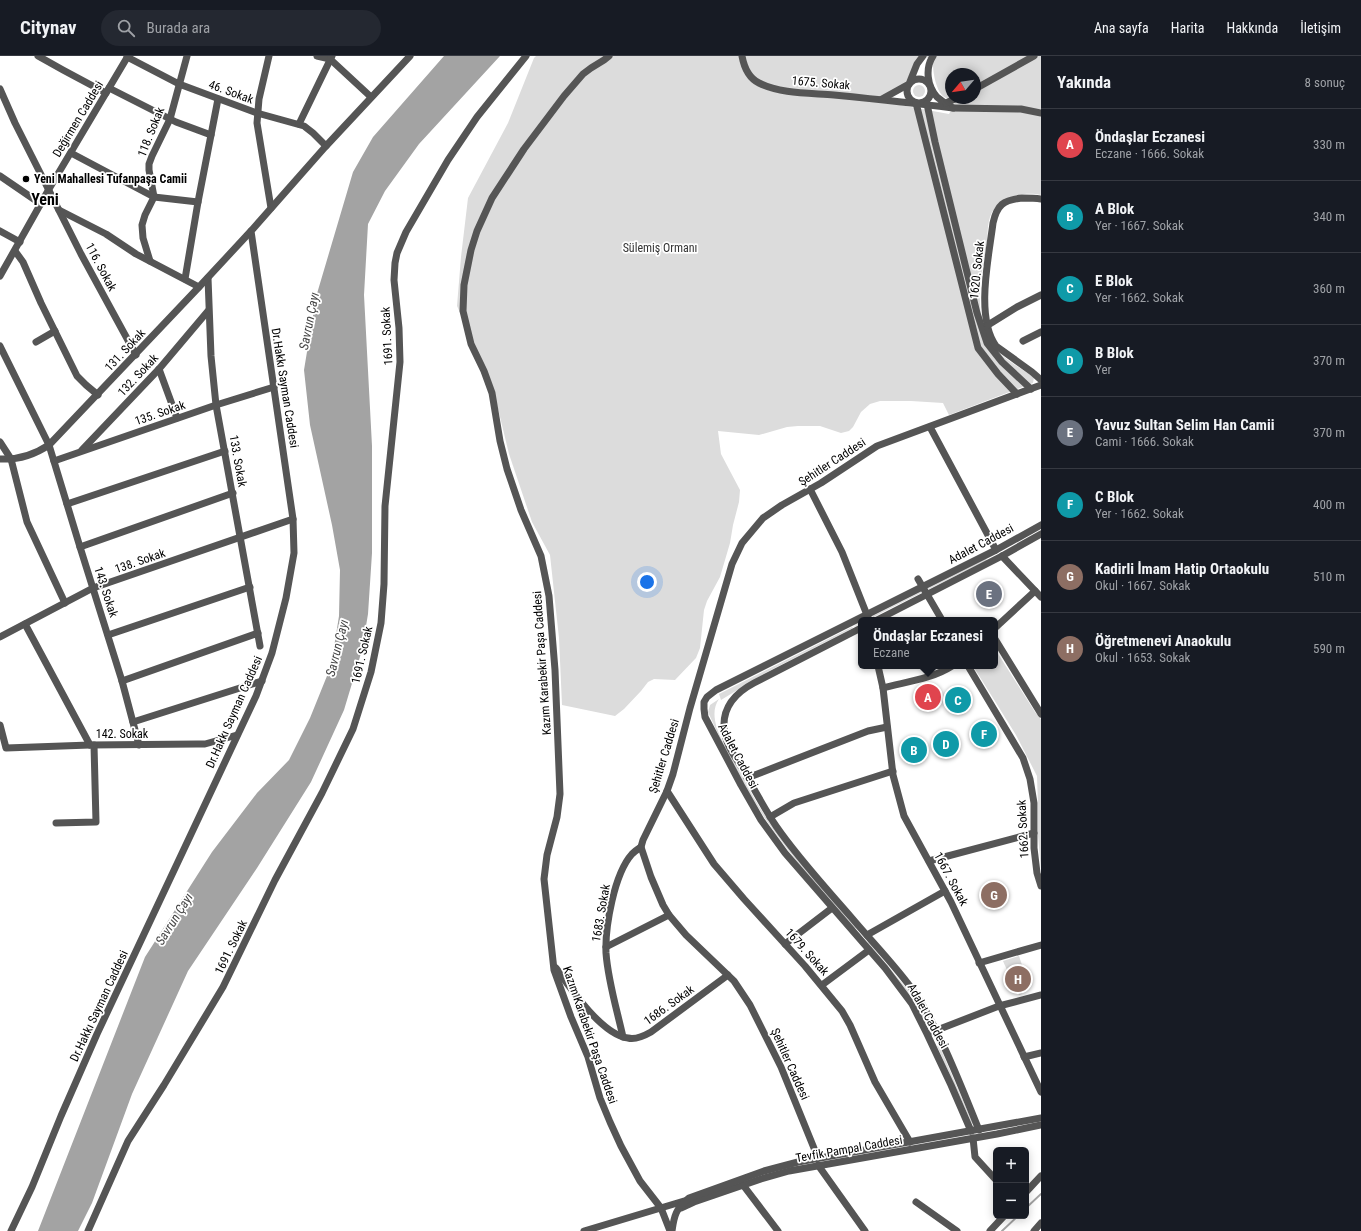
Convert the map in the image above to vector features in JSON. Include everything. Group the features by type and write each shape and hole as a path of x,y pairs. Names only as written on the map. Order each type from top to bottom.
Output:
{"street":[{"path":"38,56 63,70 211,135"},
{"name":"118. Sokak","path":"154,197 149,164 170,118 187,56"},
{"path":"269,56 259,99 257,130 272,208"},
{"path":"317,56 331,58 371,97"},
{"path":"251,231 326,146 410,56"},
{"name":"1691. Sokak","path":"88,1231 128,1141 164,1085 223,987 278,873 322,793 353,729 371,672 382,617 385,506 400,362 399,328 394,280 397,253 406,232 451,155 481,112 526,56"},
{"name":"Kazım Karabekir Paşa Caddesi","path":"609,56 591,68 573,85 498,186 477,231 467,269 463,298 464,316 468,336 492,393 500,441 507,468 521,510 541,556 549,596 553,635 560,794 557,817 547,855 544,879 554,964 564,999 588,1057 600,1098 610,1122 636,1175 650,1196 661,1208 671,1231"},
{"name":"1675. Sokak","path":"742,56 745,68 752,77 767,86 799,92 882,99 952,108 1021,109 1041,113"},
{"path":"923,56 912,72 907,90 910,98 916,103 978,348 998,374 1017,394"},
{"path":"916,103 927,100 931,95 928,65 933,56"},
{"path":"981,86 1034,56"},
{"name":"Değirmen Caddesi","path":"0,276 127,57"},
{"name":"46. Sokak","path":"127,57 179,84 257,113 299,124 308,129 326,146"},
{"path":"299,124 331,58"},
{"path":"882,99 909,84 913,80 920,78 927,81 937,96 945,102"},
{"name":"116. Sokak","path":"0,89 15,123 59,210 136,355"},
{"path":"185,279 218,99"},
{"path":"928,104 935,142 977,312 987,343 1002,362 1031,389"},
{"path":"947,104 952,108"},
{"path":"71,154 154,197 198,202"},
{"path":"0,176 41,204"},
{"path":"150,261 143,238 142,225 154,197"},
{"name":"1620. Sokak","path":"1041,199 1028,198 1010,200 1002,204 996,210 993,223 984,308 992,340 996,346 1041,380"},
{"path":"59,210 106,234 130,251 199,287"},
{"path":"0,231 20,242"},
{"name":"131. Sokak","path":"0,459 11,459 35,453 49,445 136,355 251,231"},
{"name":"Dr.Hakkı Sayman Caddesi","path":"11,1231 32,1187 100,1027 262,681 272,653 286,598 294,553 293,519 251,231"},
{"path":"15,251 23,262 77,376 98,395"},
{"name":"133. Sokak","path":"208,278 208,311 216,405 260,646"},
{"path":"988,325 1041,295"},
{"name":"132. Sokak","path":"81,452 159,369 208,311"},
{"path":"36,342 56,332"},
{"path":"1023,341 1041,332"},
{"name":"143. Sokak","path":"0,346 49,445 122,681 139,745"},
{"path":"159,369 177,418"},
{"name":"Şehitler Caddesi","path":"865,1231 818,1162 781,1067 742,991 728,975 686,935 669,915 656,891 641,847 646,833 667,791 678,758 690,708 717,615 737,552 742,542 763,518 878,446 1041,385"},
{"name":"135. Sokak","path":"54,461 177,418 274,387"},
{"path":"933,426 996,550"},
{"path":"0,442 11,459 27,522 65,603"},
{"path":"67,504 225,451"},
{"path":"810,489 842,552 868,617"},
{"path":"80,547 233,493"},
{"name":"138. Sokak","path":"0,637 93,588 293,519"},
{"name":"Adalet Caddesi","path":"870,617 923,587 996,550 1041,525"},
{"path":"883,617 1002,556 1041,534"},
{"path":"1002,556 1041,597"},
{"path":"918,579 940,617"},
{"path":"108,635 250,587"},
{"path":"998,625 1036,591"},
{"name":"Adalet Caddesi","path":"858,623 716,690 707,697 704,702 705,717 740,785 761,820 785,853 869,950 912,1004 951,1084 972,1135 976,1157 993,1177"},
{"path":"25,624 92,745 96,822 56,823"},
{"path":"858,630 754,683 736,696 731,701 724,720 725,735 727,742 770,817 799,856 867,935 914,993 935,1030 979,1130"},
{"path":"122,681 258,633"},
{"path":"998,644 1041,714"},
{"name":"1667. Sokak","path":"879,669 883,688 893,771 904,816 945,891 1041,1092"},
{"path":"883,688 934,675 947,669"},
{"name":"1662. Sokak","path":"970,669 1023,758 1030,779 1034,803 1034,833 1037,873 1041,886"},
{"path":"133,722 262,681"},
{"name":"142. Sokak","path":"0,725 6,748 92,745 205,744 237,735"},
{"path":"748,778 868,731 887,727"},
{"path":"770,817 794,804 893,771"},
{"name":"1679. Sokak","path":"667,791 714,864 786,944 822,986 846,1018 874,1082 910,1142"},
{"path":"929,861 1034,833"},
{"name":"1683. Sokak","path":"622,1037 607,965 606,947 609,916 621,871 631,855 641,847"},
{"path":"867,935 945,891"},
{"path":"786,944 832,908"},
{"path":"606,947 669,915"},
{"path":"979,963 1041,945"},
{"path":"822,986 869,950"},
{"path":"554,964 571,989 588,1009 607,1028 622,1037"},
{"name":"1686. Sokak","path":"622,1037 629,1039 636,1038 651,1032 676,1015 728,975"},
{"path":"927,1034 999,1006 1041,995"},
{"path":"1024,1057 1041,1053"},
{"name":"Tevfik Pampal Caddesi","path":"677,1210 694,1202 742,1185 818,1162 910,1142 972,1135 979,1130 1041,1118"},
{"name":"Tevfik Pampal Caddesi","path":"584,1231 685,1201 693,1196 798,1162 818,1162 1041,1124"},
{"path":"1029,1189 1041,1176"},
{"path":"742,1185 778,1231"},
{"name":"Tevfik Pampal Caddesi","path":"677,1210 685,1201"},
{"path":"916,1202 957,1231"},
{"path":"671,1231 677,1210"},
{"path":"990,1231 1001,1219"},
{"path":"1034,1231 1041,1223"}],"green space":[{"name":"Sülemiş Ormanı","path":"536,56 919,56 903,85 889,92 889,103 949,114 954,104 981,104 981,68 945,68 945,98 939,91 936,82 933,63 934,60 922,56 1041,56 1041,195 1022,194 1015,196 1003,201 994,209 988,225 980,290 980,310 990,342 997,351 1007,359 1034,377 1033,383 949,415 943,403 880,401 870,404 861,412 853,427 849,431 841,433 820,426 787,427 759,435 718,431 721,454 740,490 739,502 730,543 720,577 707,601 704,610 700,648 696,658 675,680 654,679 648,682 624,709 615,716 562,705 559,638 550,555 532,522 509,454 492,384 457,306 468,198 508,123"},
{"path":"917,85 921,85 925,91 921,97 917,97 913,93 913,89"},
{"path":"986,559 987,560 873,617 873,616"},
{"path":"852,627 853,628 767,672 721,700 719,694"},
{"path":"998,654 1041,719 1041,870 1038,836 1037,776 1016,735 975,669 998,669"},
{"path":"719,699 715,707 714,715 719,733 759,806 795,856 856,928 854,929 796,861 774,832 756,804 734,766 708,712 710,705"},
{"path":"868,942 912,995 931,1030 930,1031 910,995 867,943"},
{"path":"1019,956 1022,965 1007,970 1003,961"},
{"path":"1014,970 1022,994 1019,995 1009,972"},
{"path":"939,1045 973,1124 937,1046"}],"water":[{"name":"Savrun Çayı","path":"444,56 500,56 419,144 385,191 368,224 364,295 372,446 372,553 368,614 362,650 344,710 311,782 257,868 188,971 132,1094 92,1203 78,1231 38,1231 145,957 212,852 257,793 289,760 310,718 331,666 339,616 340,570 332,525 310,425 304,370 316,297 353,172 373,137"}],"waterway":[{"path":"1029,1205 1041,1194"},
{"path":"1002,1231 1015,1219"}],"place":[{"name":"Yeni Mahallesi Tufanpaşa Camii","path":"26,179"},
{"name":"Yavuz Sultan Selim Han Camii","path":"989,594"},
{"name":"Öndaşlar Eczanesi","path":"928,697"},
{"name":"E Blok","path":"958,700"},
{"name":"C Blok","path":"984,734"},
{"name":"B Blok","path":"946,744"},
{"name":"A Blok","path":"914,750"},
{"name":"Kadirli İmam Hatip Ortaokulu","path":"994,895"},
{"name":"Öğretmenevi Anaokulu","path":"1018,979"}],"district":[{"name":"Yeni","path":"45,199"}]}
